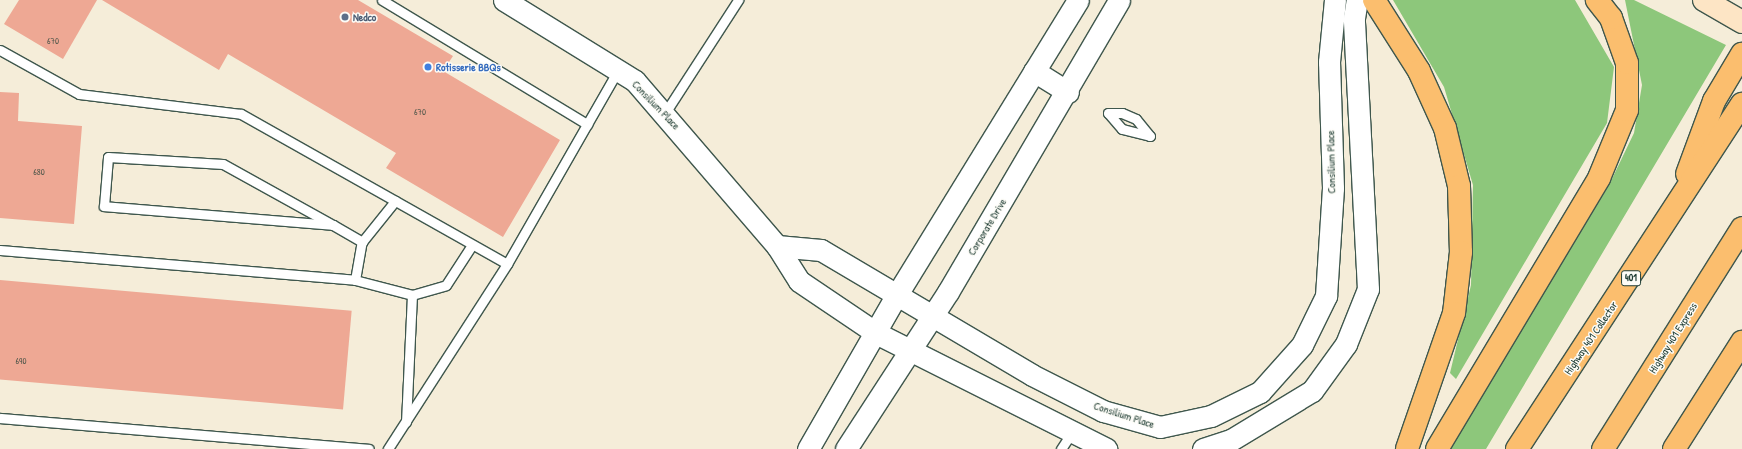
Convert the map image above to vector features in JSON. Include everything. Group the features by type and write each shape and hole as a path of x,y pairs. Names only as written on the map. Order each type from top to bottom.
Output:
{"highway":[{"path":"1374,0 1419,71 1445,128 1459,186 1461,252 1454,313 1407,449"},
{"path":"1437,449 1599,178 1626,110 1627,63 1611,18 1597,0"},
{"path":"1670,219 1714,101 1742,54"},
{"name":"Highway 401 Collector","path":"1517,449 1670,219 1742,104"},
{"name":"Highway 401 Express","path":"1603,449 1742,228"},
{"path":"1674,449 1742,342"}],"main road":[{"path":"1704,0 1742,22"}],"street":[{"name":"Consilium Place","path":"504,0 635,81 665,113 777,246 799,281 876,333 912,350 1067,441 1107,449"},
{"path":"808,449 896,296 1078,0"},
{"name":"Corporate Drive","path":"846,449 934,316 1068,92 1119,0"},
{"name":"Consilium Place","path":"777,246 821,250 896,296 934,316 1032,376 1104,411 1160,427 1211,416 1260,392 1302,345 1326,296 1333,188 1329,62 1335,0"},
{"path":"1203,449 1231,440 1312,391 1346,344 1368,289 1355,9"},
{"path":"1034,71 1068,92"}],"lane":[{"path":"382,0 587,124"},
{"path":"665,113 738,0"},
{"path":"0,50 79,94 241,114 507,264"},
{"path":"388,449 507,264 618,70"},
{"path":"333,225 104,206 108,157 222,164 333,225 362,242"},
{"path":"355,280 362,242 395,201"},
{"path":"0,250 355,280 412,295 446,285 472,245"},
{"path":"406,423 412,295"},
{"path":"0,418 369,449"}],"green space":[{"path":"1393,0 1575,0 1614,67 1607,123 1456,379 1450,373 1471,285 1473,185 1444,87"},
{"path":"1625,0 1634,0 1726,45 1486,449 1450,449 1609,185 1634,133 1642,85"}],"building":[{"path":"19,0 97,0 63,59 4,24"},
{"path":"102,0 358,0 453,56 443,71 560,140 503,237 386,168 396,153 228,54 219,70"},
{"path":"0,92 19,93 18,121 82,126 74,224 0,218"},
{"path":"0,280 352,311 343,409 0,379"}],"place":[{"name":"Nedco","path":"345,17"},
{"name":"Rotisserie BBQs","path":"428,67"}]}
